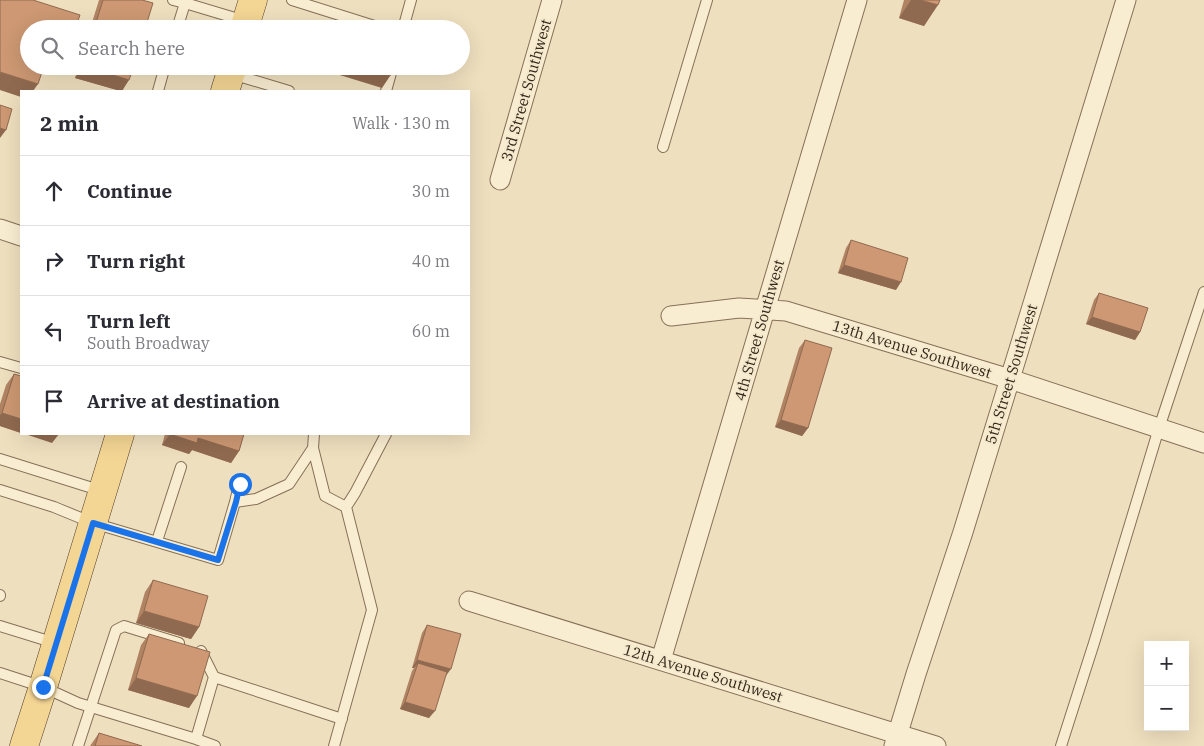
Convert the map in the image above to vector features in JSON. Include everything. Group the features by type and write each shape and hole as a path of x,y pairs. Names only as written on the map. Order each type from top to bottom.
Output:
{"main road":[{"path":"24,746 120,435"}],"street":[{"name":"3rd Street Southwest","path":"500,180 552,0"},
{"name":"4th Street Southwest","path":"660,660 857,0"},
{"name":"5th Street Southwest","path":"895,740 963,532 1126,0"},
{"path":"0,230 20,236"},
{"name":"13th Avenue Southwest","path":"671,316 739,308 786,311 1010,380 1204,443"},
{"name":"12th Avenue Southwest","path":"469,601 660,660 895,740 936,746"}],"lane":[{"path":"173,0 248,17"},
{"path":"292,0 355,20"},
{"path":"405,20 411,0"},
{"path":"663,147 707,0"},
{"path":"180,20 185,3"},
{"path":"158,90 162,75"},
{"path":"386,90 390,75"},
{"path":"229,77 267,88 282,90"},
{"path":"1061,746 1159,428 1204,292"},
{"path":"0,362 20,368"},
{"path":"314,435 313,448 325,496 346,507"},
{"path":"334,746 372,610 346,507 385,435"},
{"path":"236,502 256,499 289,484 313,448"},
{"path":"0,459 103,491"},
{"path":"156,541 180,466"},
{"path":"0,490 54,507 93,523 218,560 240,484"},
{"path":"0,626 56,643"},
{"path":"78,746 116,630 124,626 200,649 214,676 196,739"},
{"path":"0,673 43,687 78,703 215,746"},
{"path":"214,676 342,719"}],"building":[{"path":"0,0 33,0 80,15 78,20 20,20 20,75 41,75 38,84 0,72"},
{"path":"103,0 142,0 153,3 148,20 97,20"},
{"path":"920,0 940,0 938,5"},
{"path":"113,75 131,75 129,80"},
{"path":"0,105 12,109 6,130 0,128"},
{"path":"851,240 908,258 901,282 844,265"},
{"path":"1099,293 1148,308 1140,332 1092,317"},
{"path":"805,340 832,348 808,428 781,420"},
{"path":"14,374 20,376 20,419 2,413"},
{"path":"173,435 244,435 239,451 198,438 197,443"},
{"path":"153,580 208,596 199,627 144,611"},
{"path":"427,625 461,634 451,669 417,660"},
{"path":"149,634 210,652 197,696 136,678"},
{"path":"418,663 447,672 435,711 405,702"},
{"path":"99,733 142,746 95,746"}],"route":[{"path":"43,687 93,523 218,560 240,484"}]}
